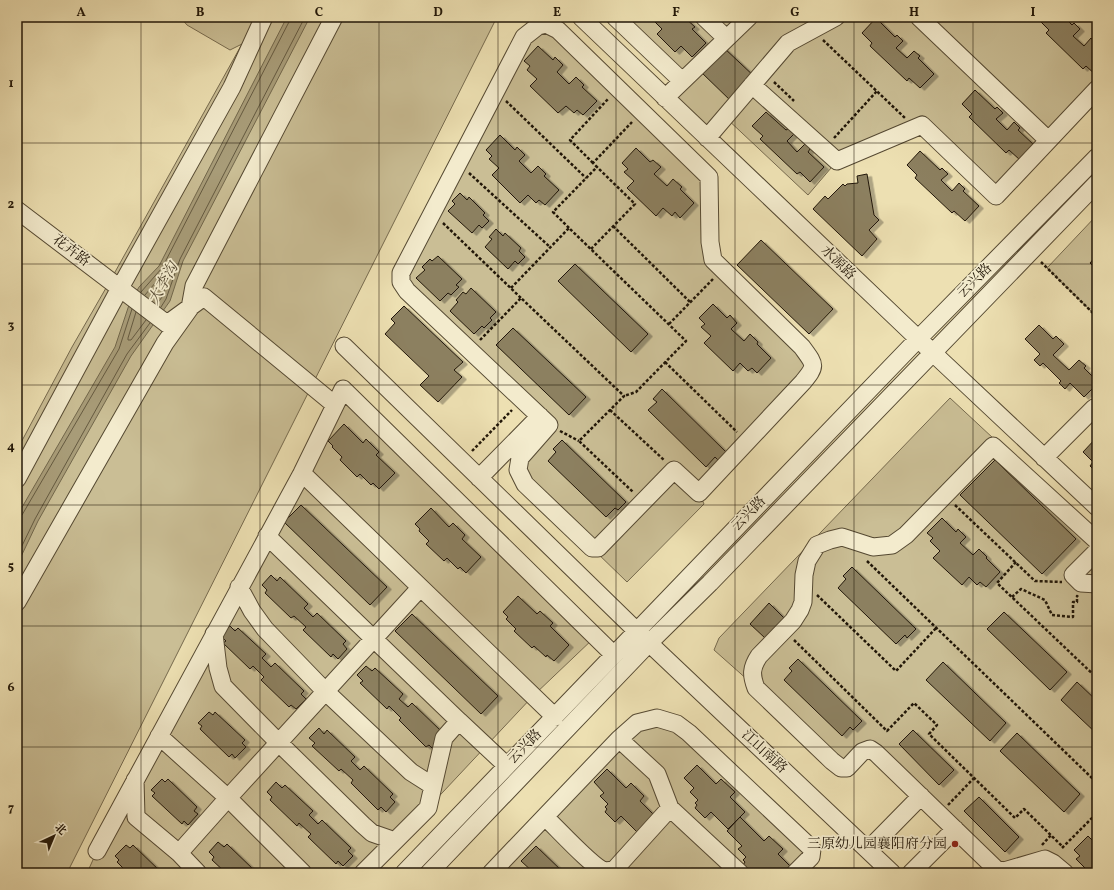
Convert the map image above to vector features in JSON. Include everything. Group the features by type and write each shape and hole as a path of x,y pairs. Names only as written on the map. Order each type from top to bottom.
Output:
{"street":[{"path":"17,479 232,87 264,17"},
{"path":"190,308 194,286 334,17"},
{"name":"水源路","path":"581,17 706,138 1097,507"},
{"path":"616,17 682,81"},
{"path":"704,17 726,38"},
{"path":"665,98 749,17"},
{"path":"706,138 788,43 836,17"},
{"path":"919,17 1048,140"},
{"path":"546,24 558,30 709,177 710,242 713,260 802,347 812,361 812,371 699,493 674,470 598,548 592,548 524,484 518,470 520,458 545,421 407,291 401,282 401,273 524,37 538,26 546,24"},
{"path":"752,85 837,161 922,125 996,196 1097,89"},
{"name":"云兴路","path":"404,873 918,338 1097,157"},
{"name":"云兴路","path":"429,873 649,643 716,577 1097,183"},
{"name":"花卉路","path":"17,210 167,324 190,308"},
{"path":"17,602 165,343 190,308 204,297 335,405"},
{"name":"江山南路","path":"344,346 649,643 892,873"},
{"path":"97,851 302,473 343,389 614,655"},
{"path":"1044,458 1094,408 1097,411"},
{"path":"479,478 545,421"},
{"path":"1065,873 1053,863 1045,859 1004,871 996,869 876,753 870,749 862,752 847,768 841,768 756,688 752,677 755,662 759,656 793,621 800,610 803,602 807,561 818,545 842,537 873,547 892,545 906,535 993,446 1096,539 1073,575 1089,584"},
{"path":"302,473 554,716"},
{"path":"267,536 507,766"},
{"path":"240,588 252,611 264,629 410,772 433,786"},
{"path":"179,853 278,742 420,588"},
{"path":"214,634 218,668 223,686 278,742 372,833 395,841"},
{"path":"492,873 619,739 637,723 657,718 677,724 689,733 812,850 811,857 795,873"},
{"path":"363,873 428,808 444,738 459,721"},
{"path":"159,736 228,798 304,873"},
{"path":"619,739 657,774 670,808 740,873"},
{"path":"135,780 136,818 179,853 198,873"},
{"path":"868,850 921,796"},
{"path":"545,817 593,864 605,871 614,870 670,808"},
{"path":"911,873 954,828"}],"path":[{"path":"813,30 915,128"},
{"path":"591,249 636,204 570,140 618,89"},
{"path":"496,91 586,178"},
{"path":"834,138 877,91"},
{"path":"593,163 642,112"},
{"path":"458,163 550,247"},
{"path":"579,441 624,396 636,392 686,341 552,212 597,166"},
{"path":"432,213 624,396"},
{"path":"613,226 690,302"},
{"path":"511,288 569,228"},
{"path":"1030,252 1097,317"},
{"path":"669,324 722,270"},
{"path":"471,351 521,298"},
{"path":"665,362 747,442"},
{"path":"462,461 522,400"},
{"path":"610,410 674,470"},
{"path":"545,421 579,441 643,502"},
{"path":"945,495 1035,581 1089,584 1081,597 1077,596 1077,602 1073,602 1073,617 1052,615 1045,600 1021,589 1012,597"},
{"path":"873,547 864,557 1092,778 1097,773"},
{"path":"1016,562 997,583 1097,678"},
{"path":"804,582 896,671 937,628"},
{"path":"784,630 887,731 914,703 936,725 928,734 1015,818 1024,809 1063,847"},
{"path":"939,813 974,778"},
{"path":"1049,861 1096,814"}],"shaded area":[{"path":"180,17 497,17 67,873 17,873 17,450 72,347 242,44 230,50 187,25"},
{"path":"615,17 1097,17 1097,89 996,196 922,125 837,161 808,195 725,117 707,138 665,98 682,82"},
{"path":"546,24 709,177 713,260 812,361 699,493 704,504 627,582 592,548 518,470 549,425 407,291 401,273 524,37"},
{"path":"1097,215 1097,317 1047,268"},
{"path":"343,389 595,637 533,696 428,808 363,873 87,873 97,851"},
{"path":"950,398 1094,532 1097,541 1097,873 1065,873 1053,863 1004,871 876,753 847,768 714,650 719,638"},
{"path":"637,723 677,724 812,849 795,873 492,873"}],"water":[{"name":"大李沟","path":"287,17 310,17 183,261 170,301 131,356 38,521 17,565 17,517 115,347 129,305 139,287 159,266"}],"building":[{"path":"684,17 695,27 692,29 706,43 692,57 681,46 675,52 657,34 662,29 651,18"},
{"path":"1042,17 1064,17 1072,25 1074,23 1080,29 1073,36 1084,46 1091,38 1096,44 1095,46 1097,48 1097,76 1086,66 1083,69 1046,33 1049,30 1039,20"},
{"path":"876,18 895,37 897,35 903,41 896,48 907,58 914,51 920,56 918,58 934,74 920,88 909,78 907,81 870,46 872,43 862,33"},
{"path":"538,46 553,60 555,57 563,65 557,72 569,84 576,77 584,85 582,87 597,101 583,115 577,110 574,113 566,106 558,113 530,86 537,79 527,70 530,66 524,61"},
{"path":"723,47 756,78 733,103 700,71"},
{"path":"975,90 995,109 997,107 1003,113 996,119 1007,130 1014,122 1020,128 1018,130 1034,145 1020,160 1009,150 1006,153 969,117 972,114 962,104"},
{"path":"766,112 786,130 788,129 794,134 787,141 797,152 805,144 810,149 808,152 824,167 810,182 800,172 797,174 760,139 763,136 752,126"},
{"path":"500,135 515,150 517,147 525,155 519,161 531,173 538,166 546,174 544,176 559,190 545,205 539,200 536,203 528,195 520,203 492,175 499,168 489,159 492,156 486,150"},
{"path":"636,148 650,162 653,160 661,167 654,174 667,186 673,179 682,187 680,189 694,203 680,218 675,212 672,216 663,208 656,216 627,188 634,181 624,172 628,169 622,163"},
{"path":"920,151 940,170 942,168 948,174 941,180 952,191 959,183 965,189 963,191 979,206 965,221 954,211 952,213 915,178 917,175 907,165"},
{"path":"867,174 874,215 879,220 869,230 877,239 862,256 813,209 825,196 828,199 843,184 845,186 847,184 858,183 857,176"},
{"path":"460,193 467,200 469,197 485,213 483,215 489,221 482,228 479,225 472,233 448,211 455,204 452,201"},
{"path":"496,229 503,236 505,233 521,248 519,251 525,257 518,264 515,261 508,269 485,247 492,239 489,237"},
{"path":"761,240 833,309 809,334 737,265"},
{"path":"1097,255 1097,270 1090,263"},
{"path":"438,256 462,279 456,285 459,287 451,295 448,293 440,301 416,278 425,270 422,267 430,259 432,261"},
{"path":"575,264 648,334 631,352 558,281"},
{"path":"471,288 496,312 490,318 492,320 484,328 482,326 474,334 450,311 458,302 456,300 463,292 466,294"},
{"path":"713,304 727,318 730,315 737,323 731,329 744,341 750,334 758,342 757,344 771,358 757,373 752,368 748,371 740,363 733,371 704,343 711,336 701,327 705,324 699,318"},
{"path":"404,306 463,362 454,370 462,377 438,402 420,385 429,376 385,334 395,323 391,319"},
{"path":"1039,325 1053,339 1056,336 1064,344 1053,355 1069,370 1079,360 1086,366 1084,368 1097,381 1097,384 1084,397 1070,383 1065,389 1059,383 1061,381 1043,363 1040,366 1034,360 1040,354 1025,339"},
{"path":"513,328 586,397 569,415 496,345"},
{"path":"662,389 726,452 718,460 715,457 706,467 648,410 657,402 653,399"},
{"path":"344,424 363,443 366,439 379,452 376,455 395,473 379,489 373,483 371,485 360,474 357,477 340,460 342,457 328,441"},
{"path":"1097,437 1097,473 1090,466 1093,462 1083,452"},
{"path":"562,440 626,502 618,510 615,508 606,517 548,461 556,452 553,449"},
{"path":"995,460 1076,539 1042,574 960,495"},
{"path":"301,505 387,587 370,605 284,522"},
{"path":"431,508 449,527 453,523 465,535 462,539 481,557 466,573 460,567 458,569 447,558 444,561 426,544 429,541 419,531 420,529 415,524"},
{"path":"942,518 956,532 958,529 966,537 960,543 973,555 979,549 1000,572 986,587 980,582 977,585 969,577 962,585 933,558 940,551 930,541 933,538 927,533"},
{"path":"852,567 916,629 907,638 905,635 896,644 838,588 846,579 843,576"},
{"path":"271,575 277,581 280,577 308,604 304,608 313,617 317,613 346,641 343,644 347,649 338,659 333,654 331,657 303,630 306,627 294,616 291,618 265,593 267,590 262,585"},
{"path":"518,596 537,614 540,611 553,623 550,626 569,645 554,661 547,655 546,657 534,646 532,648 514,631 516,629 506,619 508,617 503,612"},
{"path":"769,603 784,618 765,638 750,624"},
{"path":"1004,612 1067,672 1050,690 987,629"},
{"path":"412,614 498,696 481,714 395,631"},
{"path":"230,626 235,631 238,628 266,654 262,658 271,667 275,663 304,691 301,694 306,699 296,709 291,705 289,707 261,680 264,677 253,666 250,669 223,643 226,641 220,635"},
{"path":"798,659 862,721 853,730 850,727 842,736 784,680 792,671 789,668"},
{"path":"943,662 1006,723 990,741 926,680"},
{"path":"366,666 372,671 375,668 403,694 399,699 408,707 412,703 441,731 433,749 429,745 426,747 399,720 401,718 389,706 387,709 360,683 363,681 357,675"},
{"path":"1077,682 1097,701 1097,734 1061,700"},
{"path":"209,712 213,715 215,712 245,740 242,743 246,747 235,758 232,754 229,757 200,729 202,726 198,723"},
{"path":"319,728 324,734 327,730 355,757 351,761 360,770 364,766 393,794 390,797 395,802 386,812 381,807 378,810 351,783 353,780 341,769 339,771 312,746 315,743 309,738"},
{"path":"913,730 954,770 939,785 899,744"},
{"path":"1017,733 1080,794 1064,812 1000,751"},
{"path":"697,765 716,784 721,779 735,792 730,797 745,812 728,829 711,812 705,818 695,808 697,805 695,803 698,800 690,792 694,788 684,778"},
{"path":"607,769 626,788 631,783 644,796 640,801 655,816 638,833 621,816 615,822 605,812 607,809 605,807 608,804 600,796 604,793 594,782"},
{"path":"162,779 165,782 168,779 197,807 194,811 198,814 188,825 184,821 182,824 152,796 155,793 151,790"},
{"path":"276,782 282,788 285,785 313,811 309,815 318,824 322,820 351,848 348,851 353,856 343,866 338,861 336,864 308,837 311,834 299,823 297,826 270,800 272,797 267,792"},
{"path":"979,797 1019,837 1005,852 964,811"},
{"path":"740,817 764,841 769,836 783,849 778,854 793,869 790,873 763,873 759,869 755,873 751,873 743,865 745,862 743,860 746,857 738,849 742,846 727,831"},
{"path":"1088,836 1097,845 1097,873 1082,873 1086,869 1076,859 1080,856 1074,850"},
{"path":"218,842 224,847 227,844 255,871 253,873 226,873 212,860 214,857 209,852"},
{"path":"126,845 130,848 133,845 162,873 128,873 117,862 119,860 115,856"},
{"path":"536,846 564,873 534,873 521,861"}],"place":[{"name":"三原幼儿园襄阳府分园","path":"955,844"}]}
